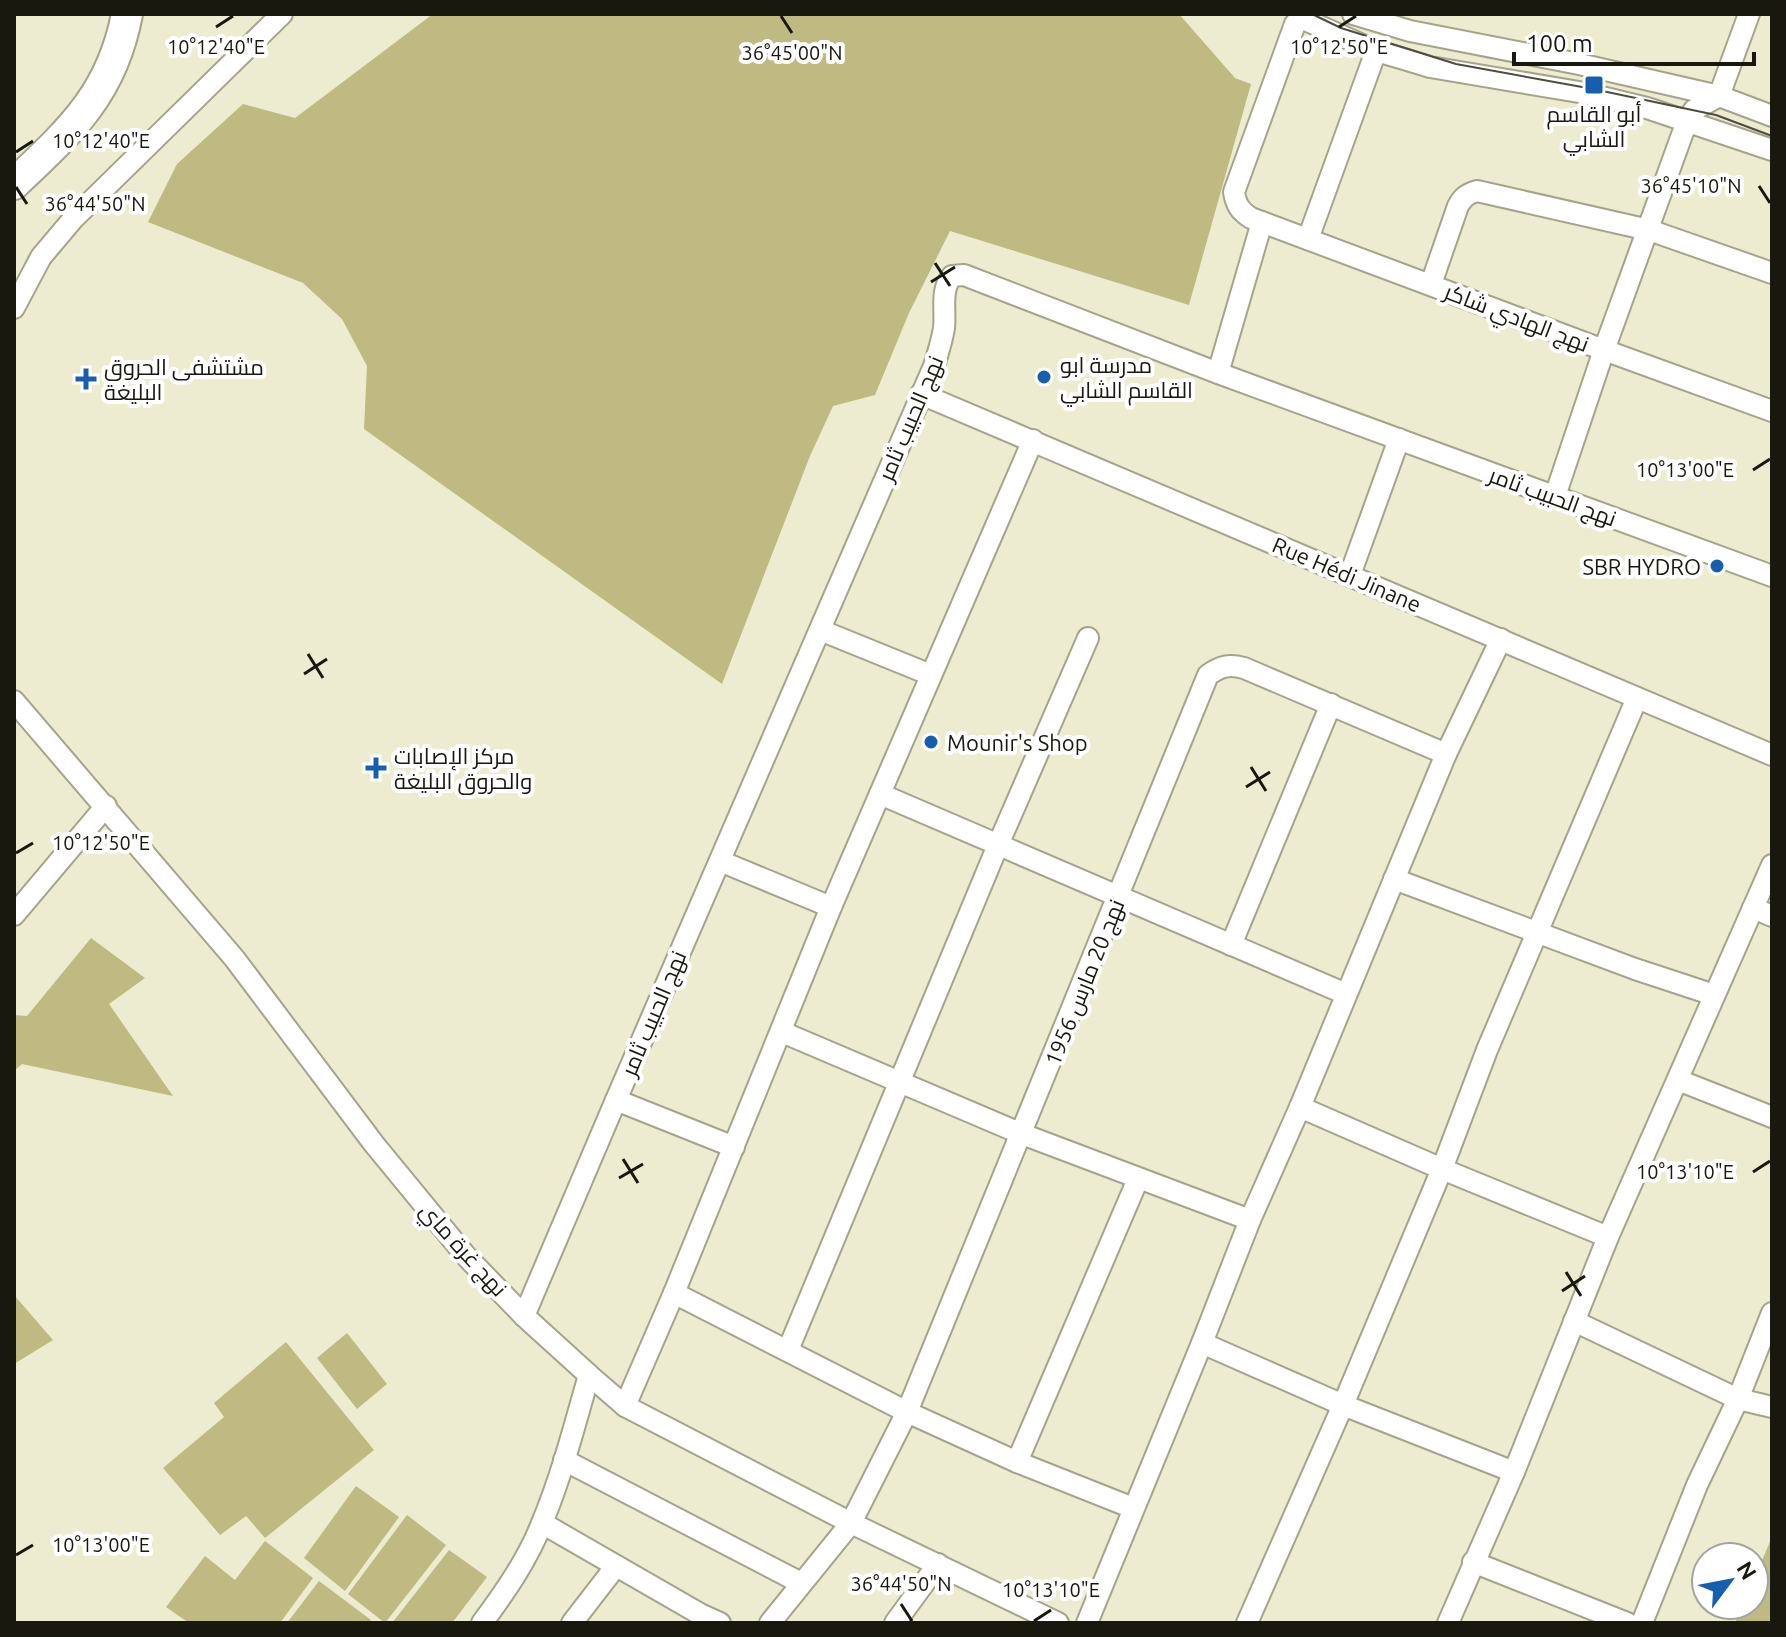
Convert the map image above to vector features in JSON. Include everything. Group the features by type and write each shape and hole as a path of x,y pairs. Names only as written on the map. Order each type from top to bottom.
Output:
{"highway":[{"path":"14,157 55,118 80,87 97,56 109,14"},
{"path":"14,184 70,131 93,100 117,52 127,14"}],"street":[{"path":"14,308 41,257 73,219 282,14"},
{"path":"1353,14 1410,31 1579,64 1719,96 1772,116"},
{"path":"1555,496 1687,121 1694,110 1719,96 1749,14"},
{"name":"نهج الهادي شاكر","path":"1376,51 1298,19 1234,192 1242,212 1772,411"},
{"path":"1308,239 1376,51 1430,67 1585,93 1647,108 1772,150"},
{"path":"1431,284 1458,206 1469,193 1477,191 1649,230 1772,273"},
{"path":"1218,373 1262,222"},
{"path":"14,271 41,257"},
{"name":"نهج الحبيب ثامر","path":"524,1316 934,366 944,326 945,289 952,276 964,275 1218,373 1772,576"},
{"name":"Rue Hédi Jinane","path":"921,394 1772,755"},
{"path":"1350,575 1399,439"},
{"path":"625,1406 782,1032 831,907 1033,440"},
{"path":"820,630 931,675"},
{"path":"788,1350 998,845 1088,638"},
{"path":"1087,1623 1250,1220 1446,754 1501,639"},
{"name":"نهج 20 مارس 1956","path":"770,1623 851,1523 907,1412 1208,675 1218,667 1232,665 1244,668 1446,754"},
{"path":"1247,1623 1343,1405 1442,1169 1487,1050 1637,698"},
{"name":"نهج غرة ماي","path":"14,701 234,958 374,1144 466,1256 524,1316 589,1375 625,1406 851,1523 1058,1623"},
{"path":"1231,945 1331,704"},
{"path":"880,794 1346,994"},
{"path":"14,915 106,806"},
{"path":"720,861 831,907"},
{"path":"1448,1623 1514,1472 1608,1237 1714,995 1762,912 1772,865"},
{"path":"1394,879 1714,995"},
{"path":"782,1032 1022,1134 1250,1220"},
{"path":"1678,1080 1772,1117"},
{"path":"616,1100 734,1147"},
{"path":"1300,1107 1608,1237"},
{"path":"1017,1462 1138,1179"},
{"path":"674,1293 907,1412 1017,1462 1133,1508"},
{"path":"1642,1623 1697,1485 1738,1399 1772,1313"},
{"path":"1574,1321 1738,1399 1772,1407"},
{"path":"1202,1343 1343,1405 1514,1472"},
{"path":"482,1623 521,1566 542,1523 589,1375"},
{"path":"564,1460 801,1583"},
{"path":"542,1523 696,1618 720,1623"},
{"path":"1473,1562 1627,1623"},
{"path":"895,1623 938,1564"},
{"path":"572,1623 616,1566"}],"shaded area":[{"path":"433,14 1179,14 1235,78 1251,84 1189,305 950,231 909,313 875,395 833,406 810,456 722,684 364,429 367,366 342,319 303,283 148,222 177,164 243,104 295,118"},
{"path":"91,938 145,978 109,1004 173,1096 22,1064 14,1071 14,1015 27,1016"},
{"path":"14,1295 53,1340 14,1364"},
{"path":"347,1333 387,1384 357,1409 317,1358"},
{"path":"286,1342 374,1450 265,1538 246,1516 220,1535 163,1468 224,1417 214,1403"},
{"path":"356,1486 399,1517 345,1591 304,1558"},
{"path":"407,1515 446,1545 385,1623 348,1594"},
{"path":"1772,1537 1772,1623 1735,1623 1770,1621"},
{"path":"265,1541 313,1578 280,1623 189,1623 166,1607 205,1556 235,1580"},
{"path":"449,1550 487,1577 452,1623 392,1623"},
{"path":"319,1581 371,1620 369,1623 287,1623"}],"tram line":[{"path":"1312,14 1341,28 1456,64 1716,115 1772,136"}],"place":[{"name":"أبو القاسم الشابي","path":"1594,85"},
{"name":"مدرسة ابو القاسم الشابي","path":"1044,377"},
{"name":"مشتشفى الحروق البليغة","path":"86,379"},
{"name":"SBR HYDRO","path":"1717,566"},
{"name":"Mounir's Shop","path":"931,742"},
{"name":"مركز الإصابات والحروق البليغة","path":"376,768"}]}
